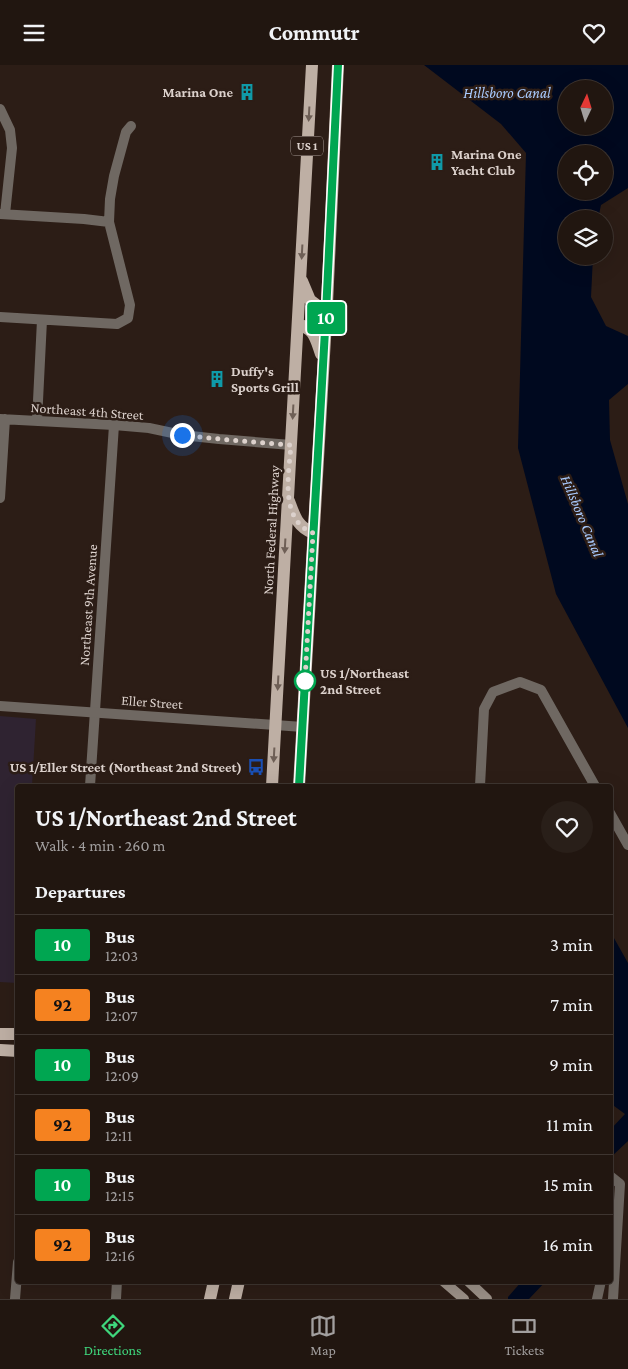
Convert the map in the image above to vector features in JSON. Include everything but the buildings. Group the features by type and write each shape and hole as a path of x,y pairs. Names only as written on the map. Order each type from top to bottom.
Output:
{"main road":[{"name":"North Federal Highway","path":"272,784 312,65"},
{"name":"US 1","path":"300,784 324,361 338,65"},
{"path":"300,276 310,299 326,313"},
{"path":"298,324 307,327 314,333 324,361"},
{"path":"288,499 298,524 305,530 313,533"},
{"path":"0,1034 15,1035"},
{"path":"0,1050 15,1051"},
{"path":"210,1299 213,1284"},
{"path":"235,1299 239,1284"},
{"path":"446,1284 464,1299"},
{"path":"471,1284 487,1299"}],"street":[{"path":"0,109 10,130 12,148 2,214 109,222"},
{"path":"0,317 117,324 128,318 130,305 109,222 114,176 126,132 132,126"},
{"path":"37,421 42,320"},
{"path":"0,498 3,419"},
{"name":"Northeast 4th Street","path":"3,419 149,428 219,439 291,445"},
{"name":"Northeast 9th Avenue","path":"90,784 114,425"},
{"path":"480,784 484,709 494,692 520,682 541,690 594,784"},
{"name":"Eller Street","path":"0,705 303,727"},
{"path":"613,818 628,845"},
{"path":"613,1178 624,1184 613,1256 613,1299"},
{"path":"15,1299 16,1284"},
{"path":"116,1299 117,1284"},
{"path":"597,1299 600,1284"}],"shaded area":[{"path":"0,716 36,719 32,784 15,784 15,983 0,982"}],"water":[{"name":"Hillsboro Canal","path":"424,65 628,65 628,188 613,197 613,145 558,145 558,200 609,200 601,205 600,210 558,210 558,265 593,265 591,297 606,326 628,336 628,384 609,400 610,440 628,504 628,728 556,594 518,448 526,153 501,124"},
{"path":"613,936 628,963 628,1141 613,1155 613,1127 625,1114 613,1105"},
{"path":"519,1284 543,1284 529,1299 508,1299"}],"bus line":[{"name":"10","path":"299,784 338,65"}],"place":[{"name":"Marina One","path":"247,92"},
{"name":"Marina One Yacht Club","path":"437,162"},
{"name":"Duffy's Sports Grill","path":"217,379"},
{"name":"US 1/Northeast 2nd Street","path":"305,681"},
{"name":"US 1/Eller Street (Northeast 2nd Street)","path":"256,767"}],"route":[{"path":"182,435 291,445 288,499 298,524 305,530 313,533 305,681"}]}
